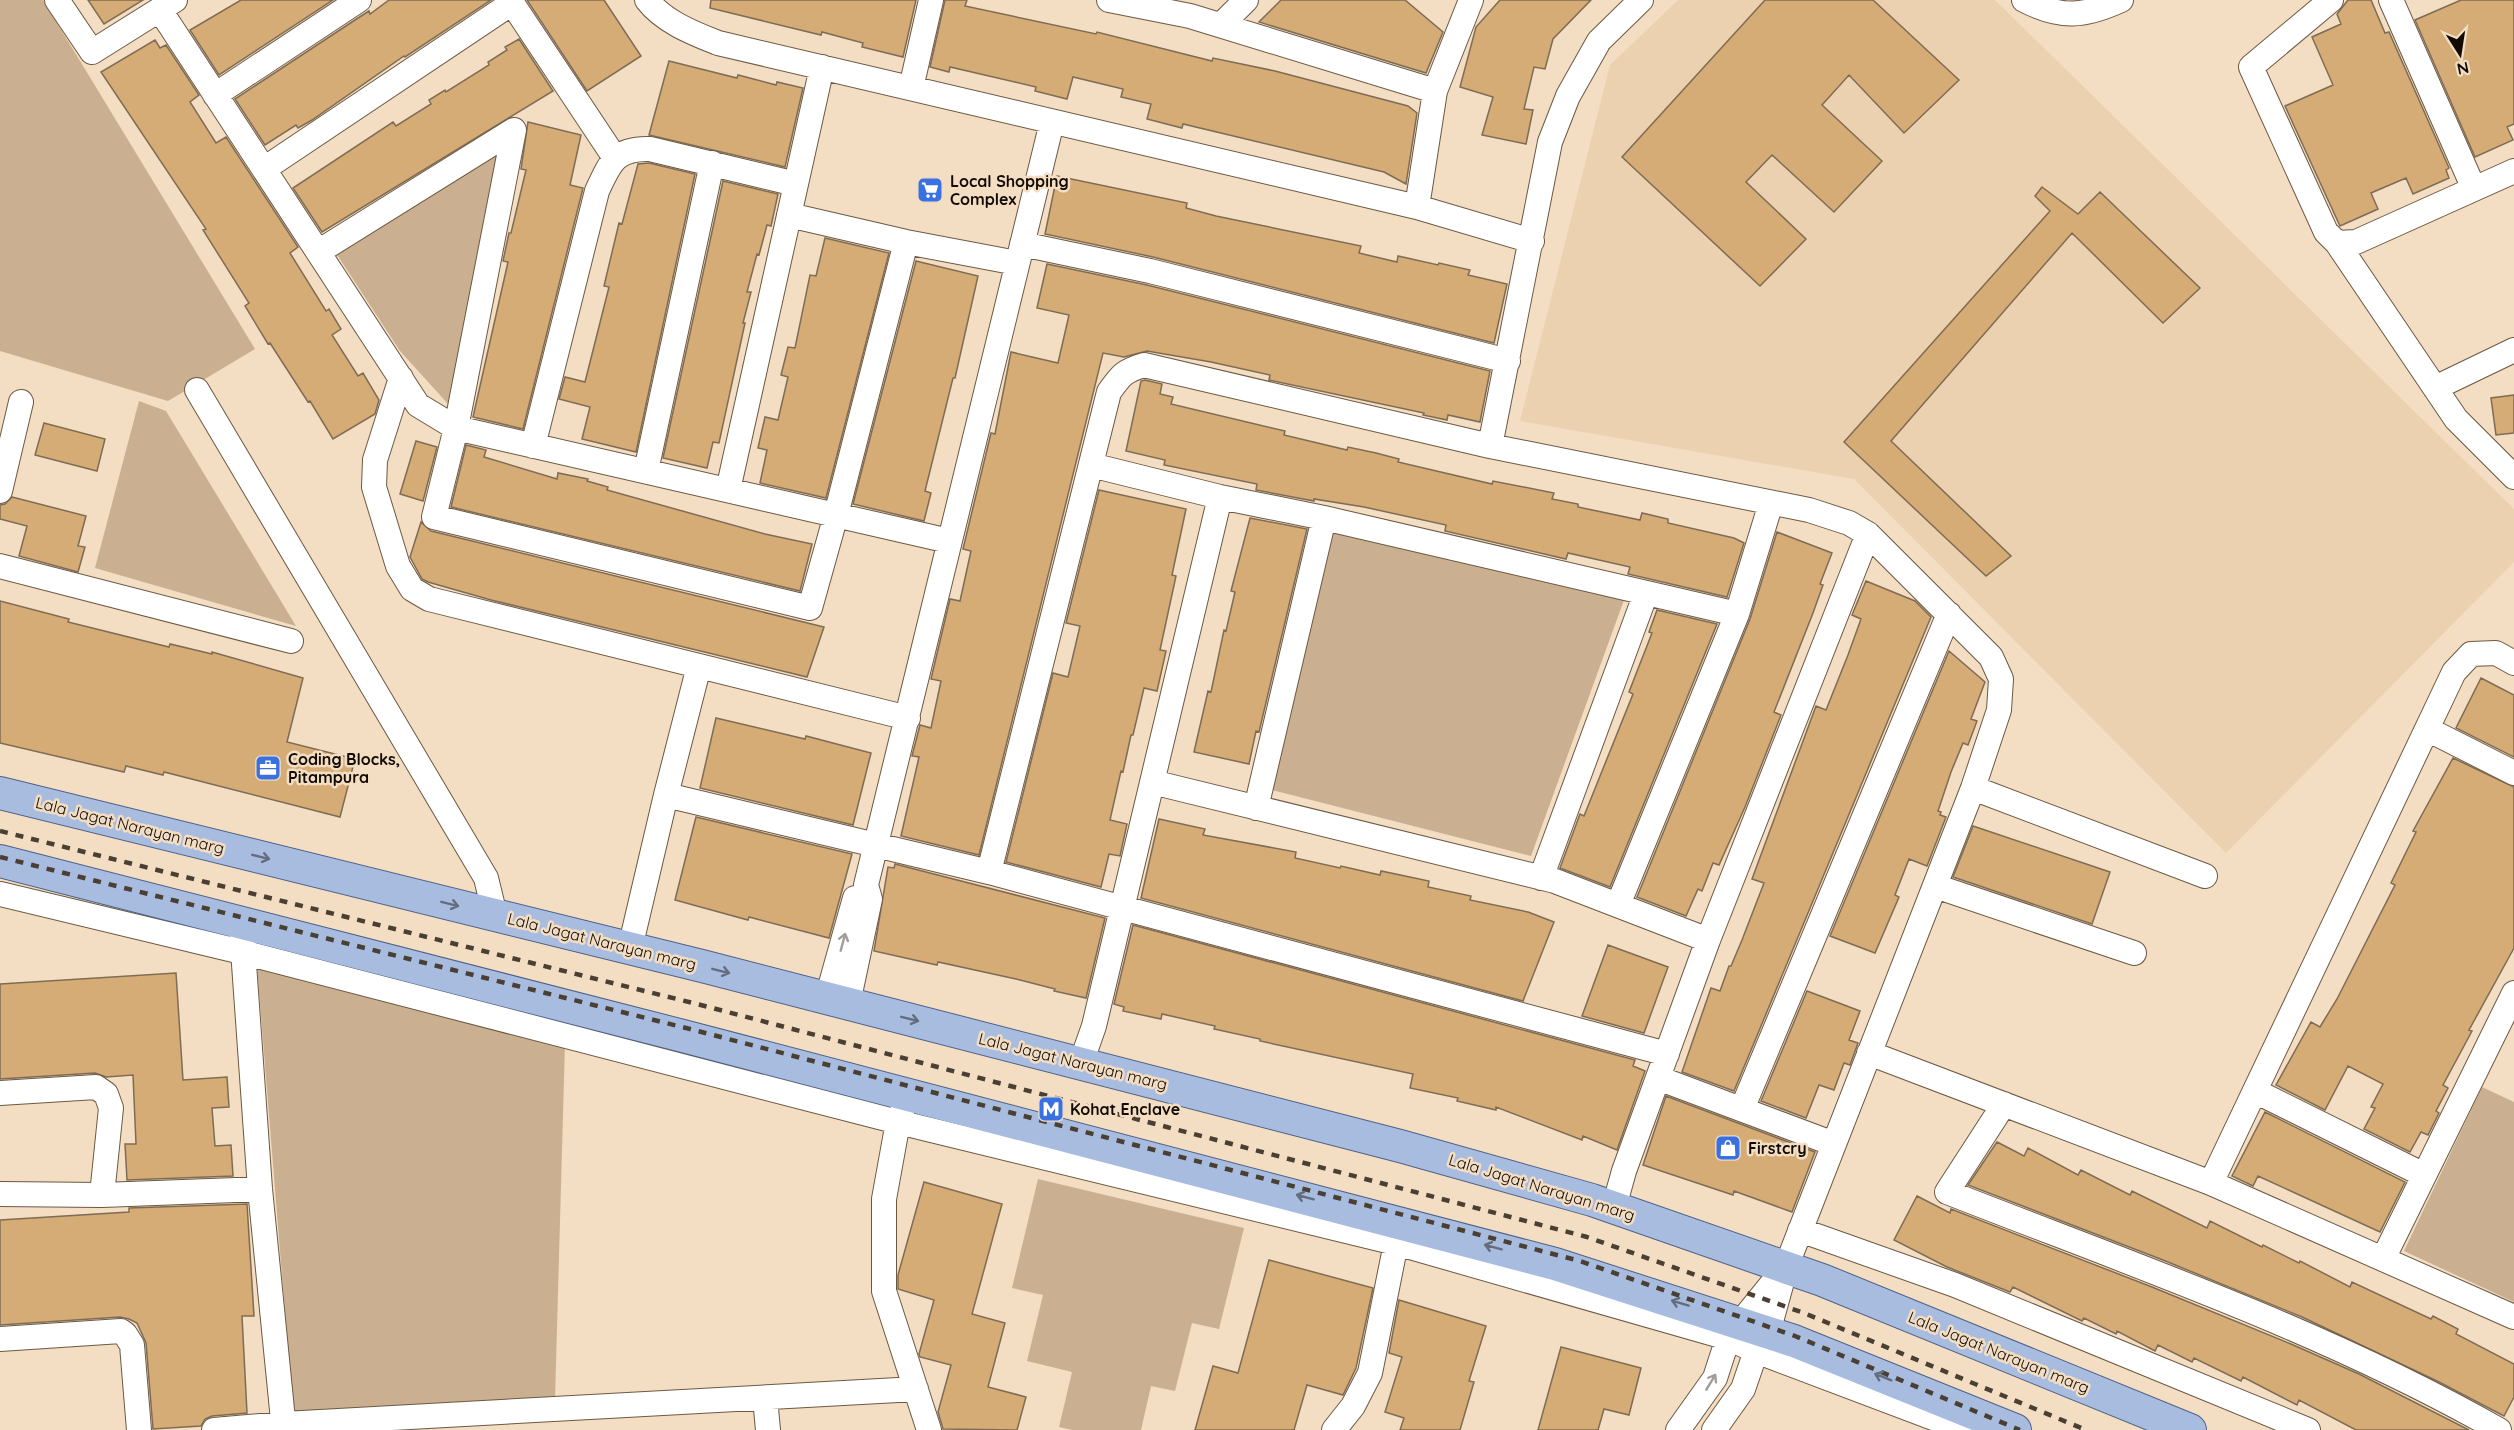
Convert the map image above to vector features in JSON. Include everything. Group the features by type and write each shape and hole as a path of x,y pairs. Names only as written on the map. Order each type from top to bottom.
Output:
{"main road":[{"name":"Lala Jagat Narayan marg","path":"0,793 630,948 1081,1063 1400,1146 1614,1207 1822,1280 2190,1430"},
{"path":"0,861 242,938 1401,1234 1555,1264 1748,1336 2015,1430"}],"street":[{"path":"57,0 92,52 167,5 215,95 418,405 456,428 950,541"},
{"path":"215,95 359,0"},
{"path":"648,0 654,9 686,30 718,43 1417,207 1532,241"},
{"path":"911,88 931,0"},
{"path":"1109,0 1221,25 1434,91"},
{"path":"1221,25 1246,0"},
{"path":"1417,207 1434,91 1471,0"},
{"path":"1490,446 1550,142 1568,96 1599,41 1641,0"},
{"path":"2024,0 2042,9 2063,15 2097,11 2121,0"},
{"path":"2331,0 2251,67 2326,232 2337,243 2456,420 2514,477"},
{"path":"2391,0 2474,189"},
{"path":"264,169 511,2 615,158"},
{"path":"728,490 822,67"},
{"path":"838,1001 856,894 866,885 1052,122"},
{"path":"318,252 514,130 456,428 434,517 810,608 906,242"},
{"path":"534,446 597,191 615,158 631,148 650,149 796,184"},
{"path":"646,471 712,163"},
{"path":"2337,243 2356,243 2514,171"},
{"path":"789,215 906,242 1150,271 1508,361"},
{"path":"2434,388 2514,350"},
{"path":"989,872 1109,392 1122,374 1144,365 1490,446 1809,510 1850,523 1868,534 1991,657 2001,679 1999,710 1973,788 1786,1267 1748,1336 1678,1430"},
{"path":"401,378 375,460 374,487 398,566 412,589 429,599 908,718"},
{"path":"198,390 486,878 495,915"},
{"path":"0,490 21,402"},
{"path":"1091,465 1220,497 1324,518 1737,614"},
{"path":"1081,1063 1094,1026 1220,497"},
{"path":"1618,905 1737,614 1771,502"},
{"path":"1256,808 1324,518"},
{"path":"1614,1207 1624,1171 1708,940 1868,534"},
{"path":"0,566 291,641"},
{"path":"1541,878 1646,592"},
{"path":"1742,1109 1949,614"},
{"path":"2211,1183 2454,672 2471,654 2496,653 2514,663"},
{"path":"630,948 699,666"},
{"path":"2427,729 2514,773"},
{"path":"1152,782 1541,878 1708,940"},
{"path":"1973,788 2205,876"},
{"path":"666,795 989,872 1666,1054"},
{"path":"1935,886 2134,953"},
{"path":"0,894 242,938 260,1189 284,1427"},
{"path":"2383,1259 2514,993"},
{"path":"1869,1053 2211,1183 2514,1317"},
{"path":"1658,1078 1834,1143"},
{"path":"0,1093 96,1087 106,1094 111,1108 102,1195"},
{"path":"2255,1091 2424,1176"},
{"path":"2004,1104 1947,1192 2247,1310 2440,1396 2499,1430"},
{"path":"903,1108 884,1199 884,1291 929,1430"},
{"path":"0,1194 102,1195 260,1189"},
{"path":"1800,1230 1955,1285 2308,1430"},
{"path":"1334,1430 1353,1406 1370,1373 1401,1234"},
{"path":"0,1339 121,1331 132,1345 140,1430"},
{"path":"1714,1430 1743,1389 1748,1336"},
{"path":"1748,1336 1965,1430"},
{"path":"214,1430 416,1423 916,1389"},
{"path":"765,1398 768,1430"}],"shaded area":[{"path":"0,0 43,0 255,349 168,401 0,351"},
{"path":"1678,0 1995,0 2514,509 2514,562 2226,853 1854,479 1520,421 1610,65"},
{"path":"514,130 449,405 400,351 330,244"},
{"path":"139,401 166,411 296,626 95,568"},
{"path":"1316,517 1628,589 1531,856 1252,785"},
{"path":"257,966 565,1043 555,1399 293,1412"},
{"path":"2482,1087 2514,1102 2514,1302 2404,1251"},
{"path":"1038,1179 1244,1228 1219,1329 1192,1323 1175,1391 1151,1386 1141,1430 1072,1430 1059,1427 1072,1372 1027,1361 1043,1295 1012,1288"}],"building":[{"path":"88,0 143,0 104,24"},
{"path":"241,0 333,0 219,75 190,30"},
{"path":"389,0 491,0 404,56 312,120 298,128 296,125 265,145 235,99"},
{"path":"527,0 604,0 641,56 587,91"},
{"path":"711,0 916,0 903,57 862,47 863,43 822,32 821,35 710,8"},
{"path":"945,0 967,0 965,6 1096,34 1097,32 1212,61 1213,58 1275,71 1408,106 1417,113 1406,184 1384,172 1183,124 1182,128 1147,119 1151,104 1121,97 1123,89 1073,77 1067,99 1035,91 1036,87 950,67 949,72 930,67"},
{"path":"1281,0 1405,0 1443,32 1426,73 1259,22"},
{"path":"1500,0 1591,0 1553,39 1545,69 1534,67 1524,109 1533,110 1526,144 1482,135 1493,97 1460,87 1476,27"},
{"path":"1765,0 1873,0 1959,80 1904,133 1849,75 1822,105 1882,161 1834,212 1772,155 1746,182 1806,239 1760,286 1622,157"},
{"path":"2348,0 2371,0 2385,33 2389,32 2449,168 2446,170 2449,178 2413,194 2406,178 2371,193 2378,209 2340,226 2285,106 2333,85 2312,37 2341,24 2337,14"},
{"path":"2461,0 2514,0 2514,124 2507,127 2513,140 2475,157 2415,20"},
{"path":"519,39 553,91 322,232 293,188 393,122 396,126 431,104 429,100 489,65 488,62 507,50 505,47"},
{"path":"155,40 160,48 166,45 199,95 190,102 216,143 226,137 298,247 290,253 326,311 329,309 341,329 332,335 358,376 363,373 379,400 375,414 333,439 245,306 249,303 203,230 206,229 101,72"},
{"path":"669,61 737,78 738,75 776,85 777,82 803,88 785,167 649,135"},
{"path":"528,122 581,135 570,185 583,188 523,429 473,417 508,262 503,261 509,233 511,233 526,170 521,169"},
{"path":"649,163 695,174 636,452 582,439 590,407 559,399 565,377 585,382 609,287 604,286 619,223 622,224 638,164"},
{"path":"1057,176 1187,203 1186,208 1216,216 1361,246 1359,253 1397,262 1398,256 1470,270 1468,275 1507,284 1494,343 1153,257 1045,234"},
{"path":"723,181 778,194 771,226 767,225 747,292 751,292 719,443 713,442 707,468 663,458"},
{"path":"2042,187 2078,214 2100,192 2200,288 2163,323 2072,233 1891,441 2011,556 1986,576 1844,442 2050,211 2035,196"},
{"path":"825,238 889,253 826,498 760,483 767,450 758,448 765,417 778,420 788,377 781,375 788,347 795,348 810,275 816,276"},
{"path":"916,261 978,276 955,378 953,378 925,491 931,493 924,521 853,504"},
{"path":"1047,264 1147,285 1490,371 1480,422 1448,415 1447,420 1423,415 1424,413 1269,380 1270,375 1211,362 1147,351 1124,357 1103,353 979,855 901,836 919,757 912,756 920,725 931,728 941,681 931,679 950,599 960,601 971,551 963,549 991,433 995,434 1011,352 1058,363 1069,315 1037,308"},
{"path":"1141,381 1162,384 1160,394 1173,397 1171,404 1285,431 1284,435 1347,450 1348,447 1376,453 1399,459 1398,462 1492,484 1493,481 1554,493 1552,499 1578,504 1578,507 1640,520 1642,513 1668,519 1668,523 1734,538 1744,543 1727,597 1628,574 1630,567 1568,553 1566,559 1445,531 1446,525 1364,507 1314,499 1314,501 1256,490 1257,484 1164,465 1165,460 1126,451"},
{"path":"2514,395 2514,433 2496,435 2491,398"},
{"path":"44,423 105,439 97,471 35,455"},
{"path":"416,441 437,447 423,501 400,494"},
{"path":"466,445 486,450 484,457 557,479 558,473 588,479 587,481 608,487 607,490 765,534 812,544 800,591 451,507"},
{"path":"1099,490 1186,509 1172,575 1176,576 1160,650 1166,651 1157,691 1144,688 1110,820 1127,824 1120,856 1109,854 1101,887 1006,862 1053,673 1068,677 1080,626 1066,623"},
{"path":"12,497 86,516 78,546 85,547 78,572 19,556 27,526 0,519 0,505 5,504"},
{"path":"1250,518 1307,529 1259,732 1256,731 1249,764 1194,752 1208,691 1211,692 1224,630 1226,631 1235,592 1231,591"},
{"path":"421,522 431,531 824,627 807,677 491,600 422,579 410,557"},
{"path":"1777,532 1832,553 1820,584 1823,585 1813,613 1774,712 1781,715 1745,807 1719,865 1713,863 1702,891 1698,889 1686,916 1637,897 1750,619"},
{"path":"1866,581 1915,601 1931,617 1734,1091 1682,1072 1711,988 1720,991 1764,883 1752,879 1816,706 1826,710 1848,655 1861,619 1852,615"},
{"path":"0,601 69,619 68,622 169,647 170,644 212,654 212,652 303,678 287,742 355,759 340,817 164,772 163,775 126,766 124,772 0,743"},
{"path":"1657,610 1717,624 1610,887 1560,868 1580,814 1584,816 1633,694 1629,692 1652,633 1649,632"},
{"path":"1949,651 1985,682 1971,719 1977,721 1968,745 1963,743 1951,772 1938,811 1941,812 1940,815 1946,817 1927,866 1909,859 1895,895 1899,897 1875,953 1830,936"},
{"path":"2481,678 2514,695 2514,757 2456,728"},
{"path":"716,718 805,739 806,736 871,753 853,825 700,788"},
{"path":"2453,758 2514,787 2514,948 2469,1030 2472,1031 2443,1085 2448,1088 2436,1111 2439,1113 2428,1135 2421,1132 2410,1152 2364,1129 2375,1108 2371,1107 2383,1084 2348,1066 2325,1110 2276,1085 2311,1022 2320,1027 2337,999 2395,885 2391,883 2416,832 2413,831"},
{"path":"696,817 852,854 829,938 749,917 748,920 675,900"},
{"path":"1159,819 1205,829 1203,835 1296,852 1295,858 1380,875 1381,871 1429,881 1428,887 1471,896 1470,900 1528,912 1554,922 1523,1001 1141,898"},
{"path":"1973,826 2110,872 2092,924 1953,877"},
{"path":"895,864 1105,918 1086,998 1016,979 874,951 888,867 894,868"},
{"path":"1133,925 1635,1060 1633,1066 1645,1071 1617,1150 1583,1136 1582,1140 1496,1107 1496,1110 1457,1101 1458,1098 1410,1088 1413,1074 1260,1041 1260,1039 1214,1029 1215,1026 1162,1014 1161,1019 1123,1011 1124,1007 1114,1004"},
{"path":"1608,945 1668,967 1644,1033 1582,1016"},
{"path":"176,973 183,1080 227,1077 229,1107 212,1108 215,1146 231,1145 233,1176 127,1180 125,1144 136,1144 133,1075 106,1077 95,1073 0,1079 0,984"},
{"path":"1807,991 1860,1011 1849,1040 1858,1043 1850,1065 1844,1063 1834,1090 1819,1085 1806,1118 1761,1101"},
{"path":"1666,1096 1815,1152 1792,1212 1734,1191 1733,1195 1643,1165"},
{"path":"2265,1112 2405,1182 2380,1232 2258,1176 2253,1186 2232,1176"},
{"path":"1997,1142 2024,1156 2028,1148 2078,1175 2081,1170 2130,1195 2132,1191 2207,1228 2210,1221 2262,1247 2263,1245 2299,1263 2300,1261 2350,1287 2352,1282 2431,1319 2433,1316 2458,1329 2456,1334 2514,1364 2514,1397 2504,1416 2439,1382 2302,1317 2163,1260 1968,1185"},
{"path":"924,1182 1002,1204 972,1314 1005,1323 988,1387 1026,1397 1017,1430 943,1429 938,1412 951,1365 920,1357 919,1354 934,1300 898,1289 898,1275"},
{"path":"1917,1196 1950,1213 1951,1209 2291,1344 2359,1374 2469,1430 2356,1430 2299,1400 2297,1405 2243,1377 2241,1381 2194,1358 2192,1362 2158,1345 2155,1351 2117,1331 2116,1334 2084,1318 2082,1321 2013,1287 2010,1292 1947,1267 1894,1240"},
{"path":"247,1204 254,1316 242,1316 247,1413 212,1416 205,1419 201,1426 153,1429 146,1343 137,1323 129,1319 120,1317 0,1325 0,1220 129,1212 129,1208"},
{"path":"1269,1260 1373,1288 1356,1368 1343,1395 1307,1385 1294,1430 1195,1430 1213,1366 1238,1373"},
{"path":"1399,1300 1486,1326 1469,1381 1474,1382 1460,1430 1400,1430 1404,1418 1385,1412 1402,1357 1389,1353"},
{"path":"1561,1347 1641,1368 1629,1415 1604,1409 1598,1430 1538,1430"}],"railway":[{"path":"0,831 697,1004 1587,1237 1804,1313 2086,1430"},
{"path":"0,857 690,1029 1580,1261 1795,1336 2020,1430"}],"place":[{"name":"Local Shopping Complex","path":"930,190"},
{"name":"Coding Blocks, Pitampura","path":"268,768"},
{"name":"Kohat Enclave","path":"1051,1109"},
{"name":"Firstcry","path":"1728,1148"}]}
